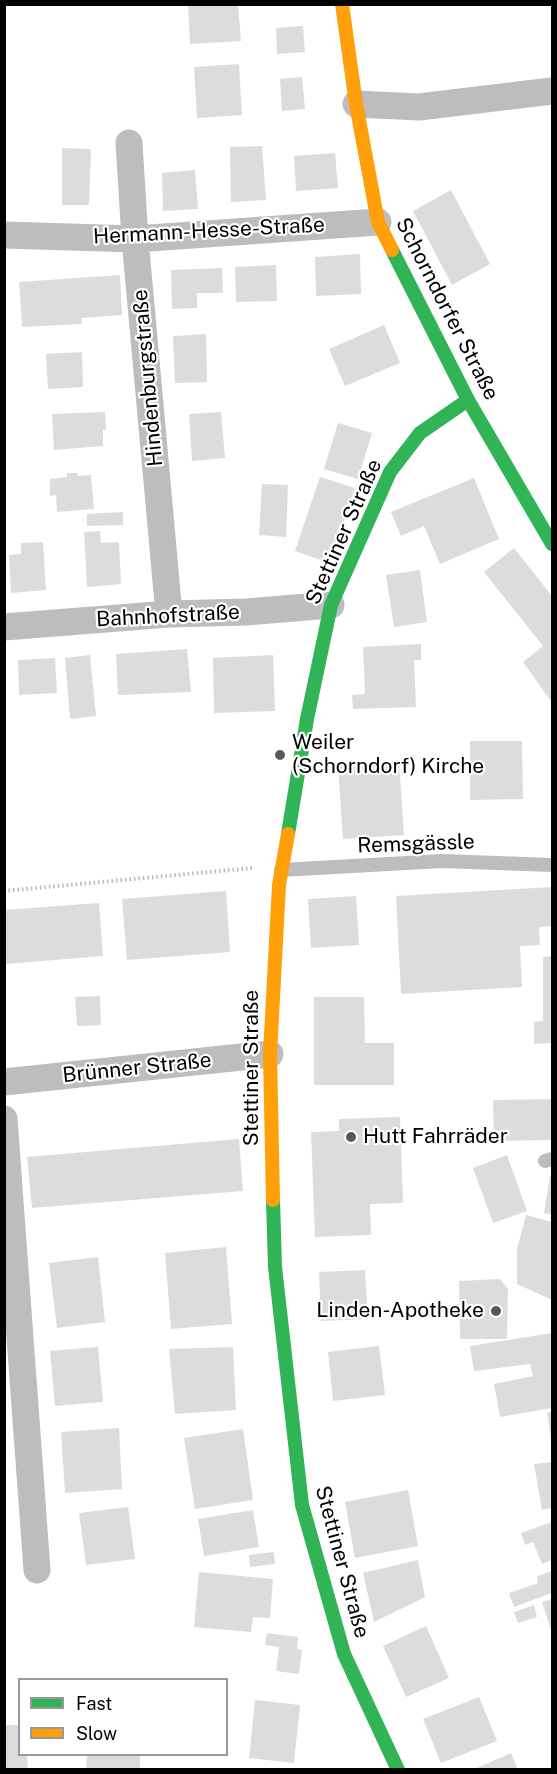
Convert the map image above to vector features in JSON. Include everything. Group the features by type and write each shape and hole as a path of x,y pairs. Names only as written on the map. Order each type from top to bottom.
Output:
{"street":[{"name":"Schorndorfer Straße","path":"342,4 356,104 378,222 468,400 552,544"},
{"path":"356,104 419,107 552,91"},
{"name":"Hindenburgstraße","path":"129,143 135,239 169,614"},
{"name":"Hermann-Hesse-Straße","path":"4,235 135,239 378,222"},
{"name":"Stettiner Straße","path":"398,1770 344,1654 302,1505 275,1267 270,1054 280,870 307,719 331,606 390,472 420,433 468,400"},
{"name":"Bahnhofstraße","path":"4,627 169,614 246,612 331,606"},
{"name":"Brünner Straße","path":"4,1082 270,1054"},
{"path":"4,1119 37,1570"}],"lane":[{"name":"Remsgässle","path":"280,870 442,861 552,865"}],"path":[{"path":"4,891 249,868 264,869 262,883 279,885"}],"building":[{"path":"188,4 238,4 241,41 190,44"},
{"path":"303,26 305,52 277,54 276,28"},
{"path":"239,64 242,115 197,118 194,67"},
{"path":"302,77 305,109 282,111 280,79"},
{"path":"262,146 266,200 231,202 230,147"},
{"path":"62,148 91,149 89,205 62,205"},
{"path":"335,153 338,188 296,191 294,156"},
{"path":"195,170 198,209 163,211 162,173"},
{"path":"451,190 490,264 452,285 413,211"},
{"path":"360,254 361,294 316,296 315,257"},
{"path":"276,265 277,301 236,302 235,267"},
{"path":"222,268 223,293 197,293 197,308 172,309 171,270"},
{"path":"120,275 122,315 81,318 82,324 22,327 19,282"},
{"path":"384,325 400,363 345,386 329,349"},
{"path":"206,334 207,382 175,383 173,336"},
{"path":"82,352 83,387 48,389 46,354"},
{"path":"105,412 106,430 103,430 103,446 54,450 52,414"},
{"path":"221,412 225,458 192,461 189,414"},
{"path":"338,423 372,433 358,479 324,469"},
{"path":"67,473 77,473 78,476 91,475 94,509 57,512 56,495 50,496 50,479 67,477"},
{"path":"320,477 355,488 329,563 295,551"},
{"path":"474,478 499,539 440,564 424,526 401,536 391,512"},
{"path":"262,484 288,485 286,537 259,535"},
{"path":"123,512 123,525 87,526 87,514"},
{"path":"100,531 101,543 119,542 121,584 87,587 84,532"},
{"path":"43,542 46,590 11,593 9,555 21,554 21,543"},
{"path":"514,548 552,596 552,698 550,700 523,662 543,646 484,572"},
{"path":"420,570 427,622 394,627 386,575"},
{"path":"421,644 421,660 414,660 416,707 353,709 352,695 365,694 363,647"},
{"path":"187,649 191,692 118,695 116,654"},
{"path":"90,655 96,716 70,719 65,658"},
{"path":"273,655 275,711 214,713 213,658"},
{"path":"55,658 57,693 19,695 18,660"},
{"path":"470,741 522,741 523,799 470,800"},
{"path":"399,762 404,835 343,839 338,766"},
{"path":"552,887 552,926 539,927 540,945 520,946 522,987 401,994 396,896"},
{"path":"226,891 230,952 127,960 122,899"},
{"path":"356,896 359,945 311,948 308,899"},
{"path":"99,903 103,956 6,964 4,910"},
{"path":"552,956 552,1043 534,1044 534,1022 543,1021 543,957"},
{"path":"100,996 101,1025 77,1026 75,997"},
{"path":"314,997 364,997 365,1043 394,1043 394,1085 314,1085"},
{"path":"552,1099 552,1140 494,1141 493,1100"},
{"path":"400,1117 403,1203 370,1204 371,1235 315,1237 311,1132 339,1131 339,1119"},
{"path":"239,1139 243,1191 32,1208 27,1157"},
{"path":"507,1155 527,1211 493,1223 473,1168"},
{"path":"550,1176 552,1176 552,1215 544,1213"},
{"path":"526,1215 552,1222 552,1300 517,1284 517,1249"},
{"path":"226,1247 232,1324 171,1329 165,1253"},
{"path":"98,1257 105,1322 57,1328 49,1263"},
{"path":"365,1270 368,1319 321,1321 319,1272"},
{"path":"500,1279 508,1289 507,1339 460,1339 459,1281"},
{"path":"552,1333 552,1408 500,1417 494,1384 533,1376 530,1364 474,1371 470,1346"},
{"path":"379,1346 385,1395 333,1401 328,1352"},
{"path":"98,1347 103,1402 55,1406 50,1351"},
{"path":"233,1347 236,1410 175,1414 169,1349"},
{"path":"552,1411 552,1438 551,1439 547,1413"},
{"path":"119,1428 122,1489 65,1493 61,1432"},
{"path":"243,1429 253,1500 195,1509 184,1438"},
{"path":"552,1462 552,1508 542,1510 534,1464"},
{"path":"408,1490 418,1546 355,1558 345,1502"},
{"path":"128,1507 135,1559 86,1565 79,1513"},
{"path":"253,1510 259,1547 204,1556 198,1519"},
{"path":"552,1522 552,1560 542,1564 533,1542 525,1545 521,1533"},
{"path":"274,1552 275,1564 250,1567 249,1555"},
{"path":"418,1560 425,1597 374,1622 363,1573"},
{"path":"552,1571 552,1593 514,1607 509,1593 538,1583 537,1576"},
{"path":"199,1572 273,1579 270,1618 253,1617 251,1632 194,1627"},
{"path":"552,1599 552,1633 542,1602"},
{"path":"534,1605 537,1617 518,1623 514,1612"},
{"path":"426,1626 449,1678 406,1697 383,1646"},
{"path":"267,1633 298,1637 297,1649 302,1650 299,1674 276,1671 279,1647 265,1645"},
{"path":"479,1697 497,1741 441,1763 423,1719"},
{"path":"255,1700 300,1705 294,1763 249,1758"},
{"path":"4,1725 18,1725 18,1756 27,1756 28,1770 4,1770"},
{"path":"511,1753 518,1770 472,1770"},
{"path":"87,1756 140,1756 140,1770 86,1770"}],"traffic: fast":[{"path":"392,250 468,400 552,544"},
{"path":"288,834 307,719 331,605 390,472 420,433 468,400"},
{"path":"273,1200 275,1267 302,1505 344,1654 398,1770"}],"traffic: slow":[{"path":"342,4 356,104 378,222 392,250"},
{"path":"273,1200 270,1054 279,885 288,834"}],"place":[{"name":"Weiler (Schorndorf) Kirche","path":"280,755"},
{"name":"Hutt Fahrräder","path":"351,1137"},
{"name":"Linden-Apotheke","path":"496,1311"}]}
